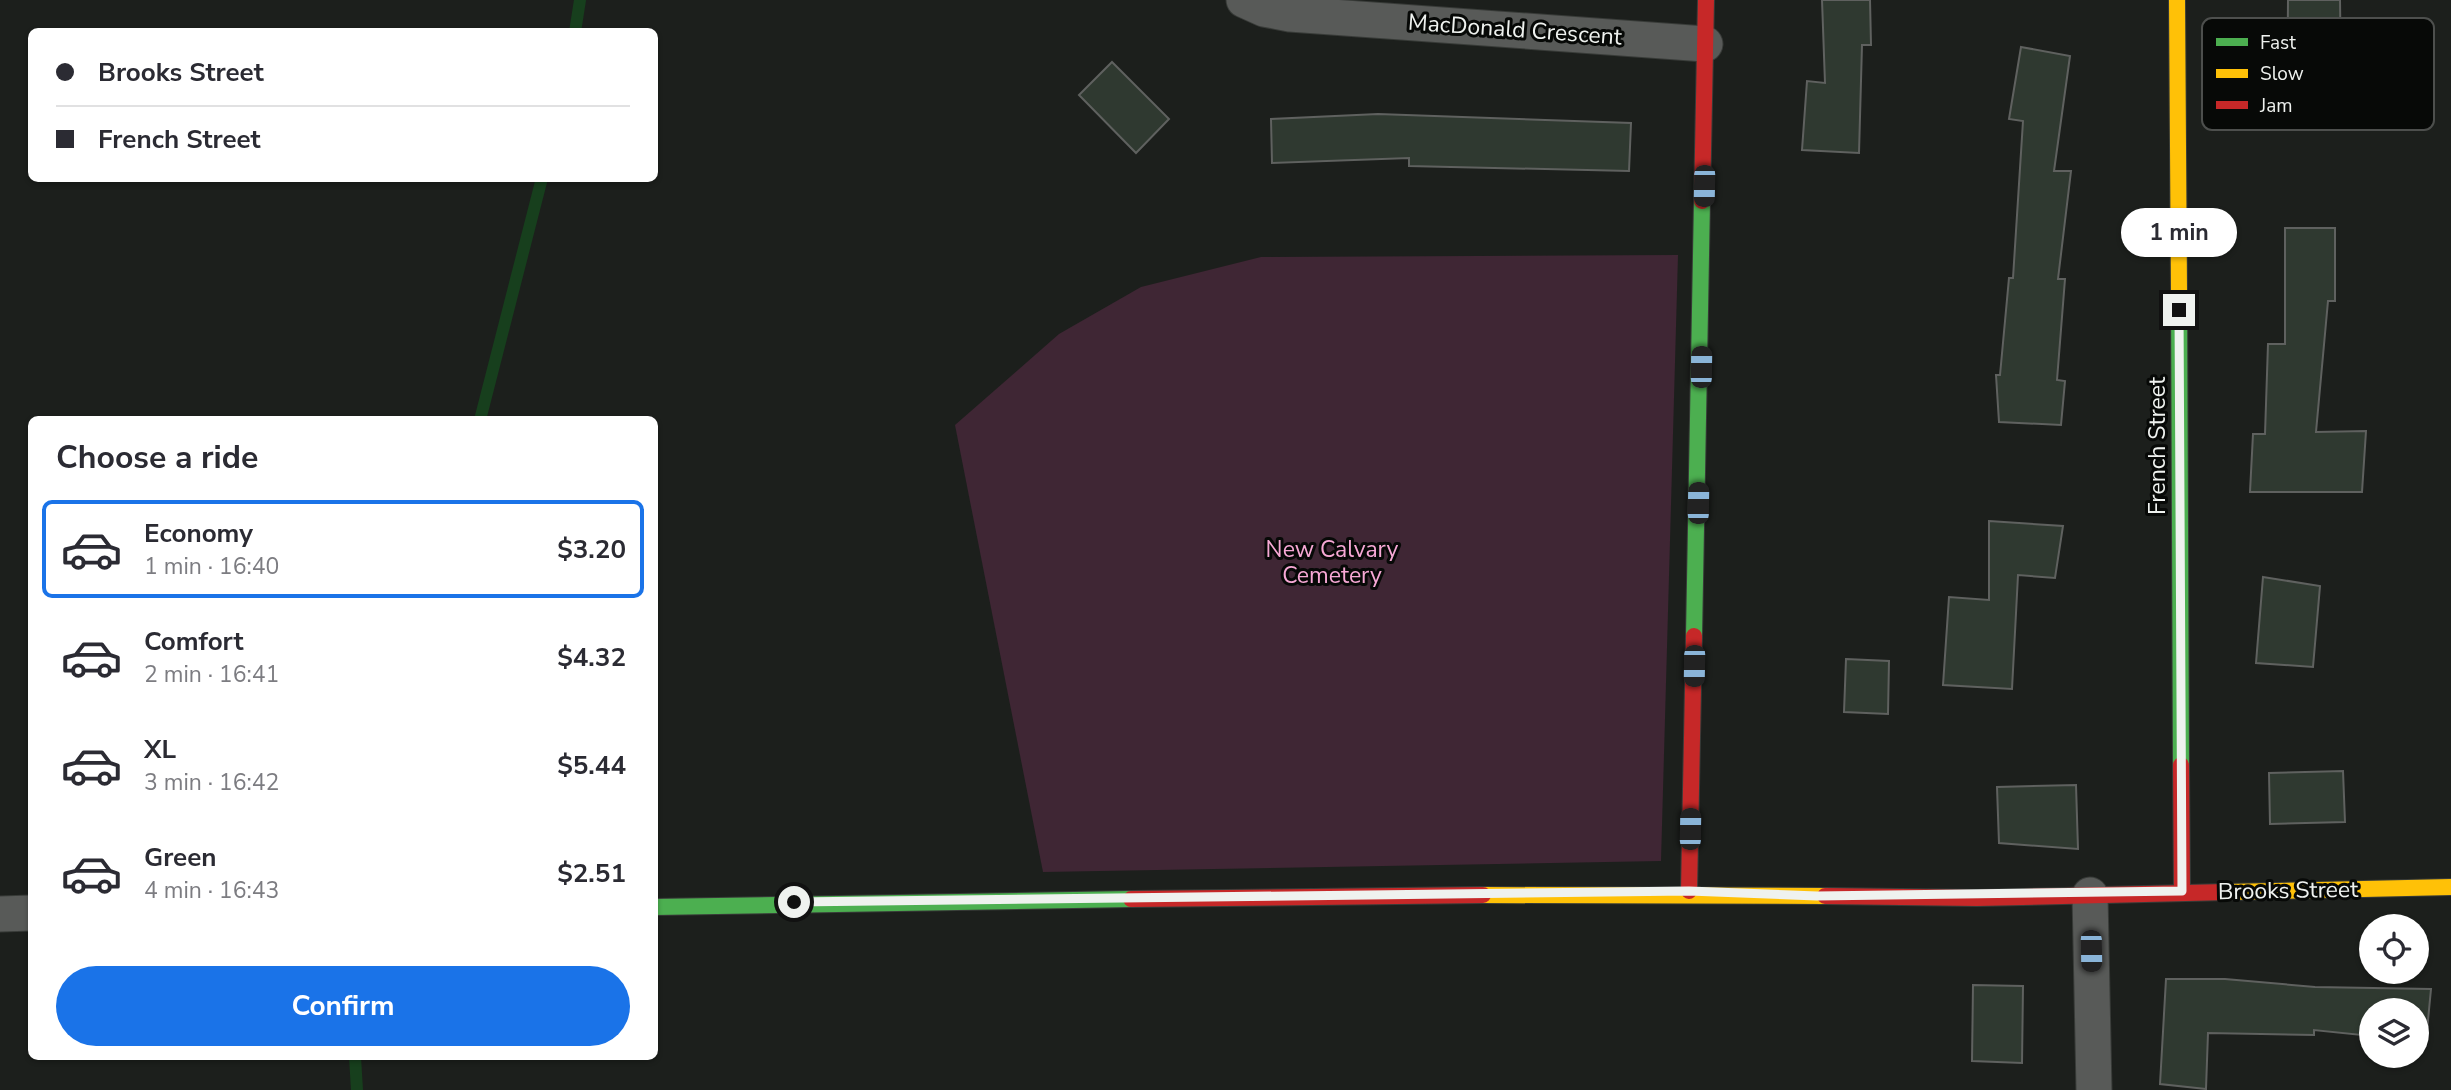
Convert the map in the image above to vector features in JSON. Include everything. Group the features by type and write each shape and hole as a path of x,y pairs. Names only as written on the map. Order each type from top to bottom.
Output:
{"street":[{"name":"MacDonald Crescent","path":"1244,0 1264,9 1290,14 1705,44"},
{"path":"1689,891 1706,0"},
{"name":"French Street","path":"2177,0 2182,891"},
{"name":"Brooks Street","path":"658,907 878,899 1412,897 1689,891 1817,896 2090,895 2451,887"},
{"path":"2090,895 2094,1090"},
{"path":"0,914 28,914"}],"green space":[{"name":"New Calvary Cemetery","path":"1678,255 1661,861 1043,872 955,425 1059,334 1141,287 1261,257"}],"building":[{"path":"1822,0 1870,0 1871,45 1862,45 1859,153 1802,150 1807,81 1825,83"},
{"path":"2288,0 2340,0 2340,18 2288,18"},
{"path":"2021,47 2070,56 2054,171 2071,171 2058,279 2065,279 2057,380 2065,381 2061,425 1999,422 1996,375 2000,375 2009,278 2013,278 2023,121 2009,119"},
{"path":"1112,62 1169,119 1136,153 1079,95"},
{"path":"1378,114 1631,123 1629,171 1409,166 1409,158 1272,163 1271,119"},
{"path":"2285,228 2335,228 2335,301 2328,301 2316,432 2366,431 2362,492 2250,492 2253,434 2265,434 2268,344 2285,344"},
{"path":"1989,521 2063,526 2055,578 2018,575 2012,689 1943,685 1949,597 1989,600"},
{"path":"2263,577 2320,586 2313,667 2256,663"},
{"path":"1846,659 1889,661 1888,714 1844,712"},
{"path":"2343,771 2345,822 2270,824 2269,773"},
{"path":"2076,785 2078,849 1999,843 1997,787"},
{"path":"2166,979 2225,979 2315,987 2431,989 2429,1010 2429,998 2359,998 2359,1035 2314,1030 2314,1035 2208,1033 2206,1089 2160,1084"},
{"path":"1973,985 2023,986 2022,1063 1972,1061"}],"waterway":[{"path":"576,28 580,0"},
{"path":"481,416 541,182"},
{"path":"355,1060 357,1090"}],"traffic: fast":[{"path":"1694,636 1702,201"},
{"path":"2179,291 2181,765"},
{"path":"658,907 1131,899"}],"traffic: slow":[{"path":"2177,0 2179,291"},
{"path":"2227,892 2451,887"},
{"path":"1483,895 1825,896"}],"traffic: jam":[{"path":"1702,201 1706,0"},
{"path":"1689,891 1694,636"},
{"path":"2181,765 2182,892"},
{"path":"1825,896 1977,898 2227,892"},
{"path":"1131,899 1483,895"}],"route":[{"path":"794,902 878,899 1412,897 1689,891 1772,892 1817,896 2090,895 2182,891 2179,310"}]}
